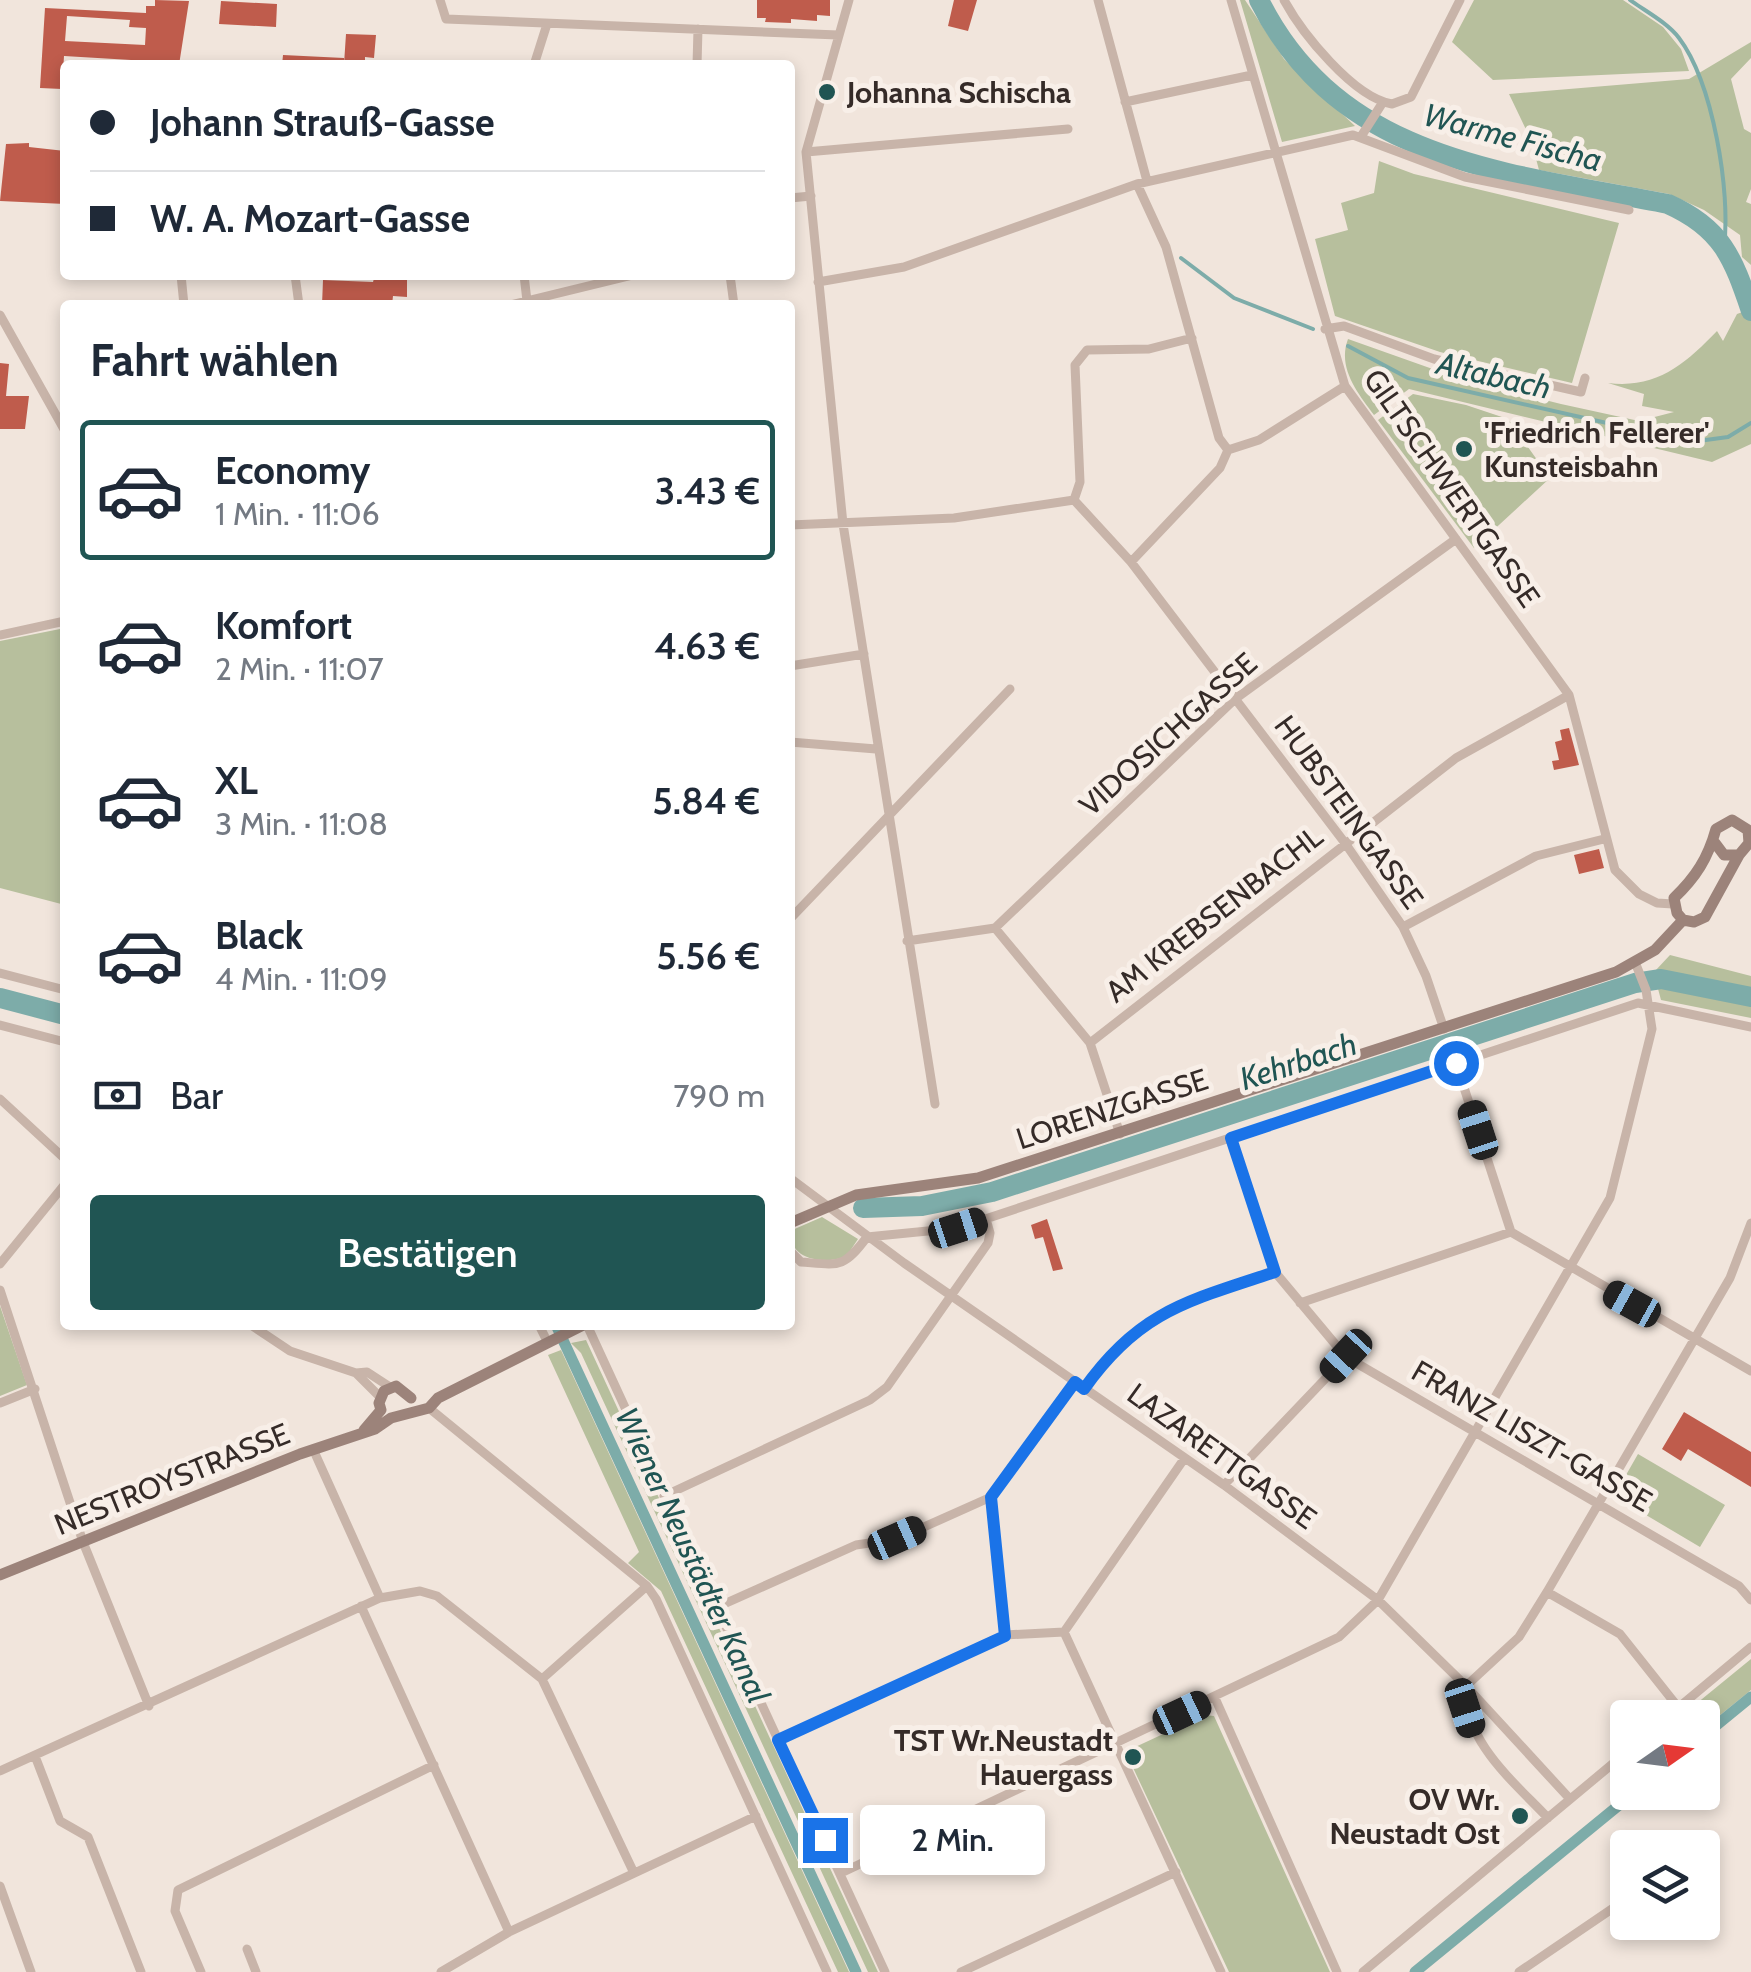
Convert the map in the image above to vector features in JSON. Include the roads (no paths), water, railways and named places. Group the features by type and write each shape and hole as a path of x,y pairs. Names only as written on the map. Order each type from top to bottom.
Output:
{"street":[{"path":"440,0 446,19 838,34"},
{"path":"849,0 806,152 843,524 934,1104"},
{"path":"1098,0 1142,183 1166,247 1219,438 1228,450"},
{"name":"GILTSCHWERTGASSE","path":"1231,0 1345,386 1569,694 1614,870 1626,885 1656,902 1673,904"},
{"path":"1284,0 1326,56 1383,102 1402,102 1411,97 1460,0"},
{"path":"536,60 548,24"},
{"path":"697,60 698,29"},
{"path":"1125,102 1252,75"},
{"path":"818,282 877,274 1142,183 1364,132 1383,102"},
{"path":"806,152 1068,129"},
{"path":"1364,132 1390,151 1465,177 1629,210"},
{"path":"795,198 810,196"},
{"path":"525,280 528,300 612,280"},
{"path":"0,316 60,422"},
{"path":"1326,329 1344,326 1434,359 1581,392 1585,378"},
{"path":"795,525 954,518 1074,500 1080,482 1074,365 1087,350 1149,348 1192,338"},
{"path":"1131,562 1220,468 1228,450 1258,440 1345,386"},
{"name":"HUBSTEINGASSE","path":"1074,500 1131,562 1404,927 1444,1029"},
{"name":"VIDOSICHGASSE","path":"995,928 1236,699 1456,539"},
{"path":"0,635 60,622"},
{"path":"795,665 864,654"},
{"path":"795,914 1010,690"},
{"name":"AM KREBSENBACHL","path":"1090,1042 1456,758 1569,694"},
{"path":"795,742 876,749"},
{"path":"1683,920 1673,904 1698,873 1720,824 1747,821 1750,836 1745,852 1724,855 1714,844"},
{"path":"1404,927 1536,856 1604,839"},
{"name":"LORENZGASSE","path":"795,1221 872,1191 922,1188 978,1178 1616,972 1639,968 1683,920 1705,918 1745,852"},
{"path":"908,940 995,928 1090,1042 1120,1134"},
{"path":"841,1873 1339,1637 1378,1600 1610,1198 1652,1030 1639,968"},
{"path":"0,973 60,989"},
{"path":"795,1256 801,1262 841,1265 849,1261 867,1236 944,1230 986,1219 1638,1003 1751,1027"},
{"path":"0,1025 60,1041"},
{"path":"1456,1063 1511,1232 1751,1371"},
{"path":"0,1099 60,1153"},
{"name":"FRANZ LISZT-GASSE","path":"1231,1138 1275,1272 1346,1356 1739,1586 1751,1600"},
{"name":"LAZARETTGASSE","path":"795,1182 951,1296 1224,1485 1378,1600 1466,1686 1570,1799"},
{"path":"0,1264 60,1190"},
{"path":"664,1496 870,1400 887,1387 988,1244 986,1219"},
{"path":"1548,1818 1472,1731 1465,1708 1466,1686 1518,1637 1547,1592 1730,1278 1751,1223"},
{"path":"1300,1303 1511,1232"},
{"path":"715,1608 856,1546 897,1538 991,1497 1079,1386 1141,1325 1179,1304 1275,1272"},
{"path":"0,1290 83,1542 148,1706"},
{"path":"263,1330 290,1351 356,1373 368,1372 385,1403 403,1388 409,1405 433,1403 574,1330"},
{"path":"542,1330 550,1342"},
{"path":"584,1330 885,1972"},
{"path":"1224,1485 1346,1356"},
{"path":"0,1403 35,1389"},
{"name":"NESTROYSTRASSE","path":"0,1575 313,1449 375,1428 385,1403 409,1405"},
{"path":"433,1403 447,1422 656,1598 827,1972"},
{"path":"313,1449 380,1598"},
{"path":"1064,1632 1184,1459"},
{"path":"991,1497 1005,1636"},
{"path":"542,1679 646,1586"},
{"path":"0,1771 361,1606 380,1598 420,1591 437,1596 542,1679 632,1871"},
{"path":"1547,1592 1620,1634 1672,1700"},
{"path":"361,1606 509,1932"},
{"path":"778,1740 1005,1636 1064,1632"},
{"path":"1064,1632 1221,1972"},
{"path":"1687,1700 1751,1647"},
{"path":"1215,1698 1337,1972"},
{"path":"35,1756 60,1821 88,1837 141,1972"},
{"path":"200,1972 175,1912 178,1890 434,1765"},
{"path":"1363,1972 1610,1765"},
{"path":"441,1972 509,1932 632,1871 756,1816"},
{"path":"961,1972 1176,1872"},
{"path":"0,1886 32,1972"},
{"path":"1519,1972 1610,1910"},
{"path":"247,1948 256,1972"}],"waterway":[{"name":"Warme Fischa","path":"1259,0 1293,54 1335,96 1383,128 1435,152 1491,169 1668,204 1686,213 1723,247 1751,311"},
{"path":"1630,0 1679,38 1701,82 1722,169 1724,247"},
{"name":"Altabach","path":"1181,258 1234,298 1313,329"},
{"name":"Altabach","path":"1348,346 1408,378 1691,442 1728,437 1751,423"},
{"name":"Kehrbach","path":"863,1208 922,1206 992,1192 1635,983 1661,979 1751,997"},
{"name":"Kehrbach","path":"0,998 60,1014"},
{"name":"Wiener Neustädter Kanal","path":"558,1330 856,1972"},
{"name":"Wiener Neustädter Kanal","path":"1720,1722 1751,1697"},
{"name":"Wiener Neustädter Kanal","path":"1415,1972 1613,1810"}],"place":[{"name":"Johanna Schischa","path":"827,92"},
{"name":"'Friedrich Fellerer' Kunsteisbahn","path":"1464,449"},
{"name":"TST Wr.Neustadt Hauergass","path":"1133,1757"},
{"name":"OV Wr. Neustadt Ost","path":"1520,1816"}]}
